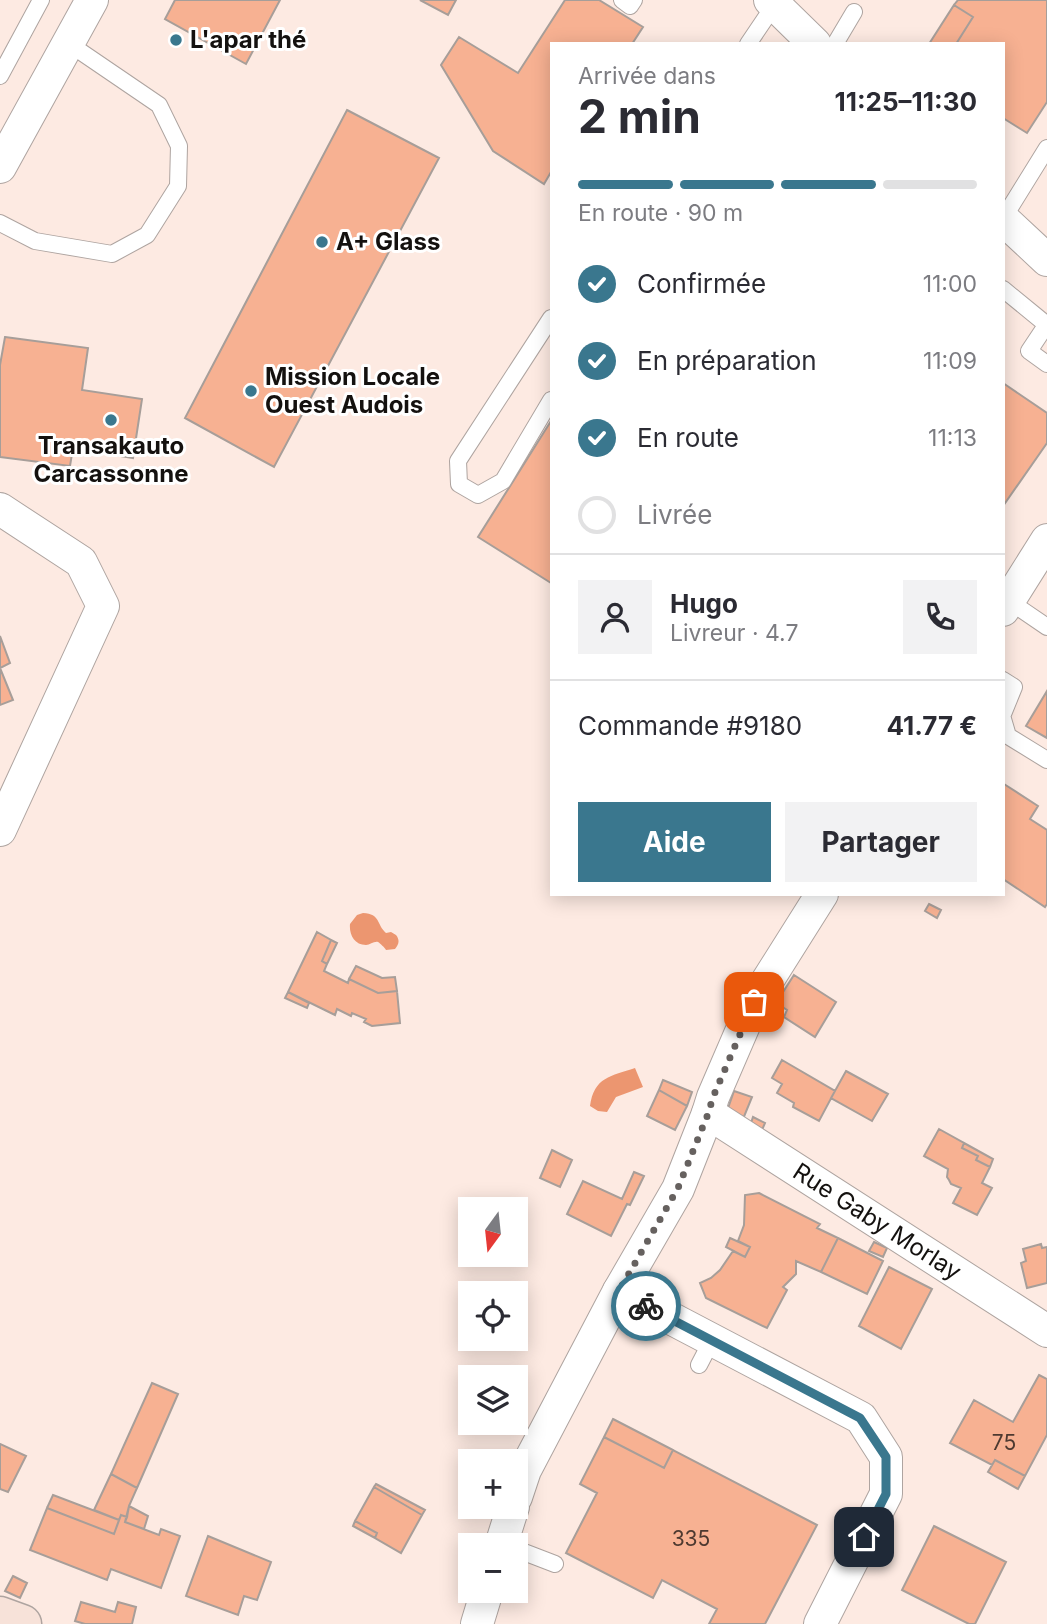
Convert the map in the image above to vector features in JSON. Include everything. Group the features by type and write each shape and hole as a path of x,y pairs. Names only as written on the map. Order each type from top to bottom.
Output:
{"main road":[{"path":"0,1616 22,1624"}],"street":[{"path":"0,167 90,1"},
{"path":"772,2 813,42"},
{"path":"1005,221 1047,260"},
{"path":"0,509 81,562 103,606 0,830"},
{"path":"1006,605 1047,540"},
{"path":"528,1464 619,1291 678,1188 754,1002 821,896"},
{"name":"Rue Gaby Morlay","path":"708,1114 1047,1331"},
{"path":"619,1291 705,1353 860,1418 886,1457 886,1494 820,1624"}],"lane":[{"path":"0,76 41,0"},
{"path":"622,0 630,6 634,0"},
{"path":"749,42 772,2"},
{"path":"836,42 855,12"},
{"path":"0,223 35,242 112,254 147,235 178,186 179,146 159,105 68,43"},
{"path":"1005,216 1047,148"},
{"path":"1005,291 1047,325 1030,351 1047,364"},
{"path":"550,320 458,461 459,484 478,495 503,481 550,402"},
{"path":"1006,605 1047,627"},
{"path":"1005,681 1014,687 1005,711"},
{"path":"1005,724 1008,736 1047,760"},
{"path":"528,1553 555,1564"}],"shaded area":[{"path":"0,0 1047,0 1047,1624 0,1624"},
{"path":"363,913 376,917 386,933 396,935 398,942 395,949 386,950 378,942 362,945 355,941 351,935 350,924 357,915"},
{"path":"635,1068 643,1087 616,1097 607,1112 590,1106 595,1089 600,1083 611,1076"}],"building":[{"path":"175,0 280,0 246,64 165,19"},
{"path":"420,0 456,0 448,15"},
{"path":"565,0 599,0 643,27 633,42 550,42 550,174 544,184 493,151 441,65 459,37 518,73"},
{"path":"958,0 1047,0 1047,102 1027,133 1005,119 1005,42 957,42 973,17 954,5"},
{"path":"954,5 973,17 957,42 930,42"},
{"path":"347,110 439,158 274,467 185,418"},
{"path":"5,337 88,348 82,390 142,399 133,458 73,448 70,466 0,457 0,365"},
{"path":"1005,384 1047,413 1047,443 1005,503"},
{"path":"550,423 550,582 478,537"},
{"path":"0,636 10,663 0,668"},
{"path":"0,668 13,700 0,705"},
{"path":"1047,691 1047,738 1026,726"},
{"path":"1005,785 1038,806 1030,819 1047,830 1045,907 1005,880"},
{"path":"929,904 941,910 937,918 925,911"},
{"path":"317,932 331,940 322,961 327,964 324,971 378,993 397,991 400,1023 372,1026 364,1022 366,1019 352,1013 351,1016 337,1009 335,1015 288,992"},
{"path":"331,940 337,943 327,964 322,961"},
{"path":"356,966 382,978 395,977 397,991 378,993 349,979"},
{"path":"794,975 836,1002 815,1037 784,1017 787,1010 776,1003"},
{"path":"288,992 309,1003 307,1008 285,998"},
{"path":"782,1060 835,1091 819,1121 793,1107 794,1103 777,1093 782,1084 772,1078"},
{"path":"846,1071 888,1094 872,1121 831,1098"},
{"path":"663,1080 692,1092 687,1106 659,1090"},
{"path":"659,1090 687,1106 675,1130 647,1116"},
{"path":"734,1091 752,1097 741,1124 726,1114"},
{"path":"753,1117 765,1123 762,1130 751,1123"},
{"path":"939,1129 964,1143 962,1148 978,1156 976,1160 990,1167 982,1183 992,1188 977,1215 953,1203 961,1188 951,1184 947,1177 948,1169 924,1156"},
{"path":"964,1143 993,1159 990,1167 976,1160 978,1156 962,1148"},
{"path":"552,1150 572,1160 560,1187 540,1178"},
{"path":"634,1172 644,1176 611,1236 567,1214 583,1181 622,1199"},
{"path":"759,1193 820,1224 817,1228 838,1238 821,1272 796,1261 796,1274 783,1287 787,1290 767,1328 706,1298 700,1283 720,1270 733,1251 745,1257 750,1247 738,1241 744,1225 745,1195"},
{"path":"730,1238 750,1247 745,1257 726,1247"},
{"path":"838,1238 883,1261 867,1294 821,1272"},
{"path":"874,1242 887,1248 883,1257 869,1251"},
{"path":"1041,1244 1042,1248 1047,1247 1047,1283 1027,1288 1021,1263 1026,1261 1023,1249"},
{"path":"889,1267 932,1289 901,1349 859,1326"},
{"path":"1039,1375 1047,1379 1047,1435 1025,1476 995,1460 992,1465 950,1443 974,1400 1013,1422"},
{"path":"152,1383 178,1394 137,1488 111,1474"},
{"path":"613,1419 673,1450 664,1468 604,1437"},
{"path":"604,1437 664,1468 673,1450 817,1525 765,1624 709,1624 717,1609 662,1580 653,1598 566,1553 597,1493 580,1484"},
{"path":"0,1444 26,1456 8,1492 0,1489"},
{"path":"995,1460 1025,1476 1018,1489 988,1472"},
{"path":"111,1474 137,1488 127,1517 121,1515 119,1520 94,1510"},
{"path":"376,1484 425,1510 422,1515 374,1487"},
{"path":"374,1487 422,1515 401,1553 375,1538 377,1533 355,1521"},
{"path":"53,1495 119,1520 114,1534 47,1508"},
{"path":"129,1506 148,1516 144,1529 125,1522"},
{"path":"47,1508 114,1534 121,1515 127,1517 125,1522 159,1535 161,1529 180,1536 161,1588 111,1569 107,1580 30,1550"},
{"path":"355,1521 377,1533 375,1538 353,1526"},
{"path":"934,1526 1006,1562 975,1624 969,1624 902,1590"},
{"path":"208,1536 271,1562 257,1600 244,1596 238,1615 186,1596"},
{"path":"13,1576 27,1583 20,1598 5,1591"},
{"path":"81,1602 115,1612 118,1602 136,1607 132,1624 85,1624 75,1621"}],"way so far":[{"path":"646,1306 619,1291 678,1188 754,1002"}],"place":[{"name":"L'apar thé","path":"176,40"},
{"name":"A+ Glass","path":"322,242"},
{"name":"Mission Locale Ouest Audois","path":"251,391"},
{"name":"Transakauto Carcassonne","path":"111,420"}],"route":[{"path":"646,1306 860,1418 886,1457 886,1494 864,1537"}]}
